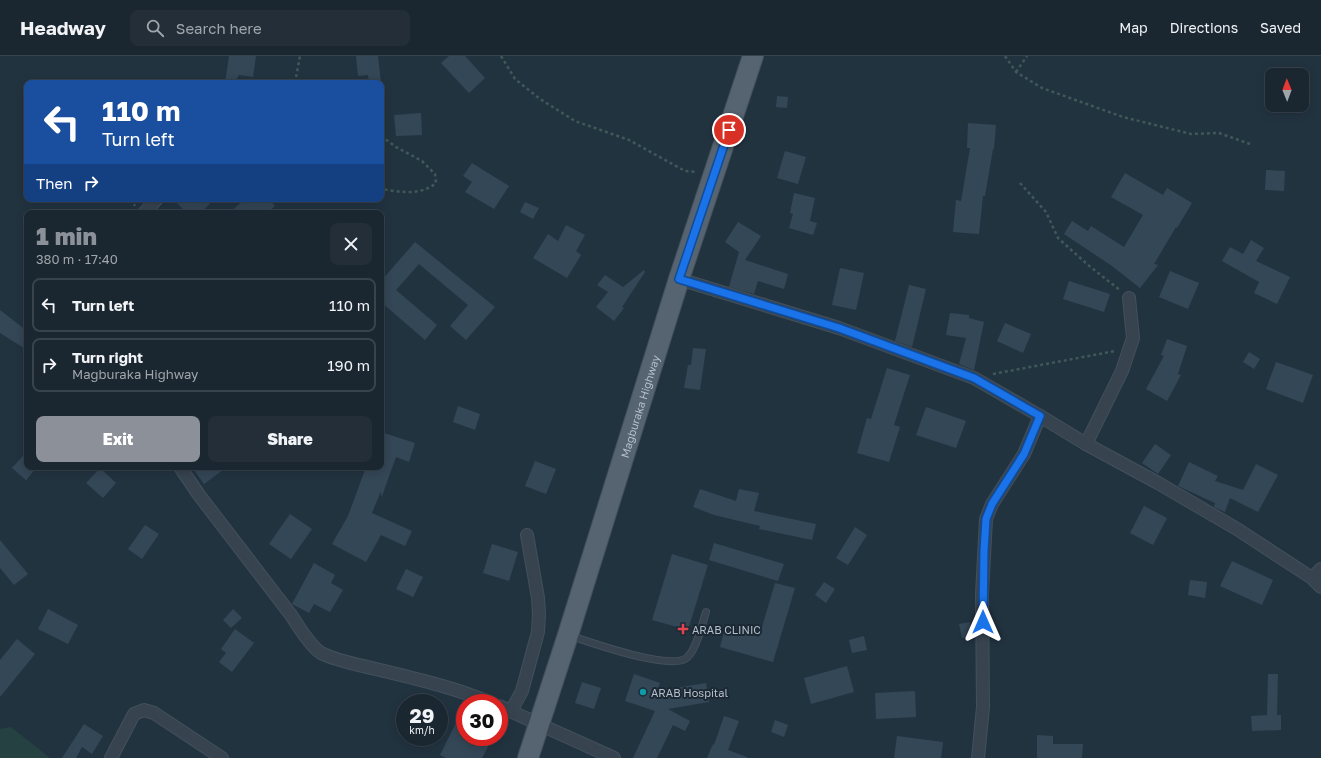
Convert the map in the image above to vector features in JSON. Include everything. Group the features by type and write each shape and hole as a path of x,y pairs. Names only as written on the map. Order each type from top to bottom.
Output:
{"main road":[{"name":"Magburaka Highway","path":"528,758 679,279 753,56"}],"street":[{"path":"147,210 154,202"},
{"path":"679,279 839,328 974,378 1086,444 1158,483 1237,529 1312,578 1321,587"},
{"path":"1086,444 1122,371 1133,338 1129,298"},
{"path":"978,758 983,707 982,594 986,519 992,504 1024,454 1040,416"},
{"path":"182,470 199,495 304,635 320,652 342,660 466,694"},
{"path":"511,711 522,691 538,632 538,598 527,535"},
{"path":"1312,578 1321,569"},
{"path":"111,758 134,714 144,710 154,713 222,758"},
{"path":"508,710 614,758"}],"lane":[{"path":"568,635 659,661 674,662 685,659 692,652 706,612"}],"path":[{"path":"296,80 300,56"},
{"path":"501,56 515,79 540,99 576,121 629,140 684,171 714,174"},
{"path":"1005,56 1016,72 1042,88 1123,117 1191,134 1219,133 1250,144"},
{"path":"1016,72 1027,56"},
{"path":"384,138 396,147 422,161 435,174 436,183 430,189 405,193 384,190"},
{"path":"1020,183 1046,212 1058,238 1088,265 1129,298"},
{"path":"974,378 1130,348"}],"green space":[{"path":"11,727 50,758 0,758 0,729"}],"building":[{"path":"229,56 256,56 253,77 239,75 236,80 225,80"},
{"path":"356,56 378,56 381,80 369,80 368,75 358,76"},
{"path":"449,56 465,56 485,78 469,93 441,63"},
{"path":"777,96 788,97 787,108 776,107"},
{"path":"421,113 422,135 396,136 394,115"},
{"path":"968,123 996,125 994,149 985,196 983,196 979,234 953,232 956,200 961,201 970,148 967,148"},
{"path":"785,151 806,157 798,184 777,178"},
{"path":"472,163 509,186 494,209 465,192 472,182 463,176"},
{"path":"1266,170 1285,171 1284,191 1265,190"},
{"path":"1125,173 1163,195 1167,188 1192,203 1154,264 1158,265 1140,288 1112,266 1064,234 1072,221 1088,231 1091,226 1124,247 1143,215 1111,197"},
{"path":"794,193 815,198 810,221 817,223 813,235 789,228 793,214 790,213"},
{"path":"176,202 212,202 203,210 184,210"},
{"path":"242,202 272,202 275,206 270,210 232,210"},
{"path":"525,202 539,208 533,219 520,212"},
{"path":"738,222 761,236 745,260 788,274 784,289 758,281 754,294 729,287 739,252 725,242"},
{"path":"566,225 585,235 576,251 581,255 567,278 533,258 548,234 558,241"},
{"path":"1251,240 1264,248 1256,261 1290,277 1277,304 1254,293 1259,282 1222,261 1230,247 1243,254"},
{"path":"415,242 495,307 466,340 450,326 468,305 419,264 396,290 437,325 425,340 384,305 384,278"},
{"path":"840,268 864,273 856,310 832,305"},
{"path":"644,270 645,272 622,307 624,308 614,321 596,307 608,292 597,285 605,275 623,287"},
{"path":"1170,271 1199,283 1188,309 1159,297"},
{"path":"1069,281 1110,294 1104,312 1063,299"},
{"path":"909,285 926,289 912,347 895,341"},
{"path":"0,310 24,329 24,348 0,333"},
{"path":"950,313 969,315 969,318 984,322 974,370 959,364 966,338 946,335"},
{"path":"1005,323 1031,334 1023,353 997,341"},
{"path":"1167,339 1187,346 1178,374 1181,375 1167,401 1146,389 1164,356 1161,355"},
{"path":"693,348 706,349 700,390 684,388 688,365 691,365"},
{"path":"1249,352 1260,359 1254,369 1243,362"},
{"path":"1276,362 1313,375 1303,403 1266,389"},
{"path":"887,368 910,375 894,425 900,427 889,462 857,453 867,418 871,419"},
{"path":"458,406 480,414 475,430 453,422"},
{"path":"926,407 966,421 956,448 916,435"},
{"path":"384,433 415,443 409,462 396,457 382,496 381,491 372,513 412,531 405,546 381,535 366,562 332,544 348,516 365,470 384,470"},
{"path":"1155,444 1171,455 1158,474 1142,463"},
{"path":"24,454 24,470 34,470 27,481 11,467 13,467"},
{"path":"535,461 556,469 546,494 525,486"},
{"path":"1189,462 1218,476 1215,481 1243,490 1256,464 1278,475 1258,512 1230,498 1225,512 1214,507 1215,503 1178,486"},
{"path":"98,470 102,470 116,483 103,498 86,483"},
{"path":"194,470 223,470 204,484"},
{"path":"700,489 736,501 739,489 759,493 754,511 816,524 812,540 759,529 760,526 714,515 693,507"},
{"path":"1144,506 1167,518 1153,545 1130,533"},
{"path":"290,514 312,529 291,559 269,544"},
{"path":"145,525 159,534 142,559 128,549"},
{"path":"855,527 867,535 848,565 836,558"},
{"path":"0,540 28,574 14,585 0,568"},
{"path":"714,543 784,564 778,581 709,560"},
{"path":"492,544 518,552 509,581 483,573"},
{"path":"672,554 708,565 688,630 652,620"},
{"path":"1232,561 1273,580 1262,605 1220,586"},
{"path":"314,563 335,575 331,583 343,590 330,612 314,604 309,613 292,604"},
{"path":"406,569 423,577 413,597 396,589"},
{"path":"1190,580 1207,582 1205,598 1188,595"},
{"path":"824,582 835,589 826,603 815,595"},
{"path":"775,583 795,588 773,662 720,647 725,628 759,637"},
{"path":"48,609 78,625 68,644 38,629"},
{"path":"233,609 242,618 231,628 223,620"},
{"path":"970,622 972,636 962,638 959,624"},
{"path":"235,629 254,643 232,672 219,662 226,653 221,649"},
{"path":"864,636 867,650 852,653 849,640"},
{"path":"17,639 35,654 0,697 0,660"},
{"path":"847,666 854,692 811,704 804,678"},
{"path":"634,674 660,683 657,691 706,683 709,702 668,709 690,721 685,731 673,725 657,758 633,758 655,711 625,701"},
{"path":"1268,674 1278,674 1277,715 1281,715 1281,730 1252,731 1251,716 1267,715"},
{"path":"582,682 601,688 594,709 575,703"},
{"path":"915,691 916,717 876,719 875,693"},
{"path":"724,716 739,721 728,750 747,758 707,758 713,744 714,745"},
{"path":"775,720 788,725 784,737 771,732"},
{"path":"456,723 456,746 488,746 482,758 446,758 440,755 444,746 448,746 448,739"},
{"path":"84,724 103,736 92,754 82,747 76,758 62,758"},
{"path":"1037,735 1053,736 1053,744 1083,744 1082,758 1037,758"},
{"path":"897,736 943,742 941,758 894,758"}],"place":[{"name":"ARAB CLINIC","path":"683,629"},
{"name":"ARAB Hospital","path":"643,692"}],"route":[{"path":"729,130 679,279 839,328 974,378 1040,416 1024,454 992,504 986,519 982,594 983,622"}]}
